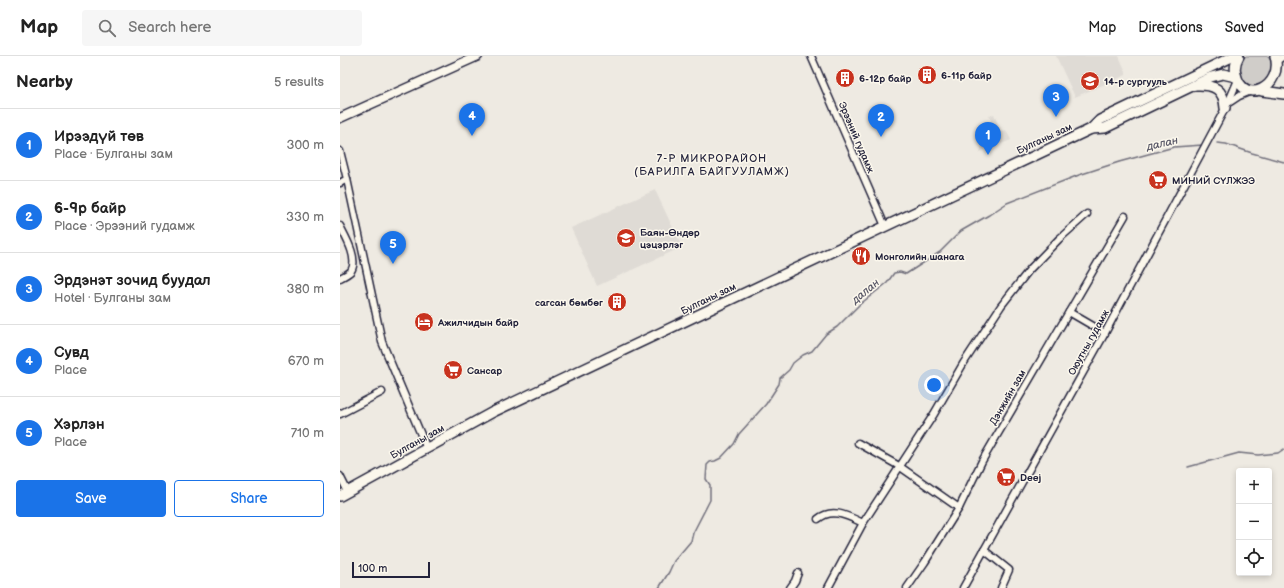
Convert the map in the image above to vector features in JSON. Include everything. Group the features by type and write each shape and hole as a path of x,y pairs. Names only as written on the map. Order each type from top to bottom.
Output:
{"highway":[{"name":"Булганы зам","path":"344,494 493,412 1091,129 1100,120 1234,56"},
{"path":"1239,56 1235,65 1237,78 1246,88 1252,91 1284,94"},
{"path":"1262,91 1267,89 1275,82 1280,72 1280,62"},
{"name":"Булганы зам","path":"1091,129 1106,128 1192,85 1216,75 1223,74 1237,78"},
{"path":"1192,85 1205,85 1219,89 1227,106"}],"main road":[{"path":"340,118 478,56"}],"street":[{"name":"Эрээний гудамж","path":"811,56 885,226"},
{"name":"Оюутны гудамж","path":"963,588 1105,333 1227,106 1237,78"},
{"path":"1227,106 1239,96 1252,91"},
{"path":"340,151 382,342 427,449"},
{"path":"340,183 347,179"},
{"path":"828,588 862,522 934,414 1001,306 1030,269 1059,239 1087,214"},
{"name":"Дэнжийн зам","path":"907,588 959,508 982,461 1125,216"},
{"path":"340,226 352,252 352,268 350,272 340,278"},
{"path":"1069,312 1105,333"},
{"path":"340,414 382,392"},
{"path":"858,443 899,466 959,508"},
{"path":"340,476 344,494"},
{"path":"818,519 821,516 833,513 842,514 862,522"},
{"path":"984,550 1010,570 1002,588"},
{"path":"790,588 795,581 798,572"}],"shaded area":[{"name":"14-р сургууль","path":"1056,56 1119,56 1126,75 1075,97"},
{"path":"1246,56 1268,56 1274,63 1270,82 1254,87 1245,82 1242,78 1240,69"},
{"path":"994,114 1001,132 1006,130 1011,140 1001,144 989,116"},
{"path":"987,125 990,132 985,150 980,152"},
{"name":"Баян-Өндөр цэцэрлэг","path":"655,190 682,247 597,286 571,228"}],"waterway":[{"path":"1217,143 1226,144 1284,162"},
{"name":"далан","path":"659,588 674,561 691,541 693,533 710,500 710,485 706,479 707,465 710,462 721,458 734,444 739,434 766,404 779,384 780,378 789,370 793,363 803,355 812,351 826,334 837,327 859,305 887,283 894,273 900,272 906,274 940,252 961,231 1007,203 1079,175 1119,162 1174,147 1203,145"},
{"path":"1188,467 1239,453 1258,455 1278,453 1284,449"}],"place":[{"name":"6-11р байр","path":"927,75"},
{"name":"6-12р байр","path":"845,78"},
{"name":"14-р сургууль","path":"1090,81"},
{"name":"Эрдэнэт зочид буудал","path":"1056,117"},
{"name":"Сувд","path":"472,136"},
{"name":"6-9р байр","path":"881,137"},
{"name":"Ирээдүй төв","path":"988,155"},
{"name":"МИНИЙ СҮЛЖЭЭ","path":"1158,180"},
{"name":"Баян-Өндөр цэцэрлэг","path":"626,238"},
{"name":"Монголийн шанага","path":"861,256"},
{"name":"Хэрлэн","path":"393,264"},
{"name":"сагсан бөмбөг","path":"617,302"},
{"name":"Ажилчидын байр","path":"424,322"},
{"name":"Сансар","path":"453,370"},
{"name":"Deej","path":"1006,477"}],"district":[{"name":"7-Р МИКРОРАЙОН (БАРИЛГА БАЙГУУЛАМЖ)","path":"712,164"}]}
